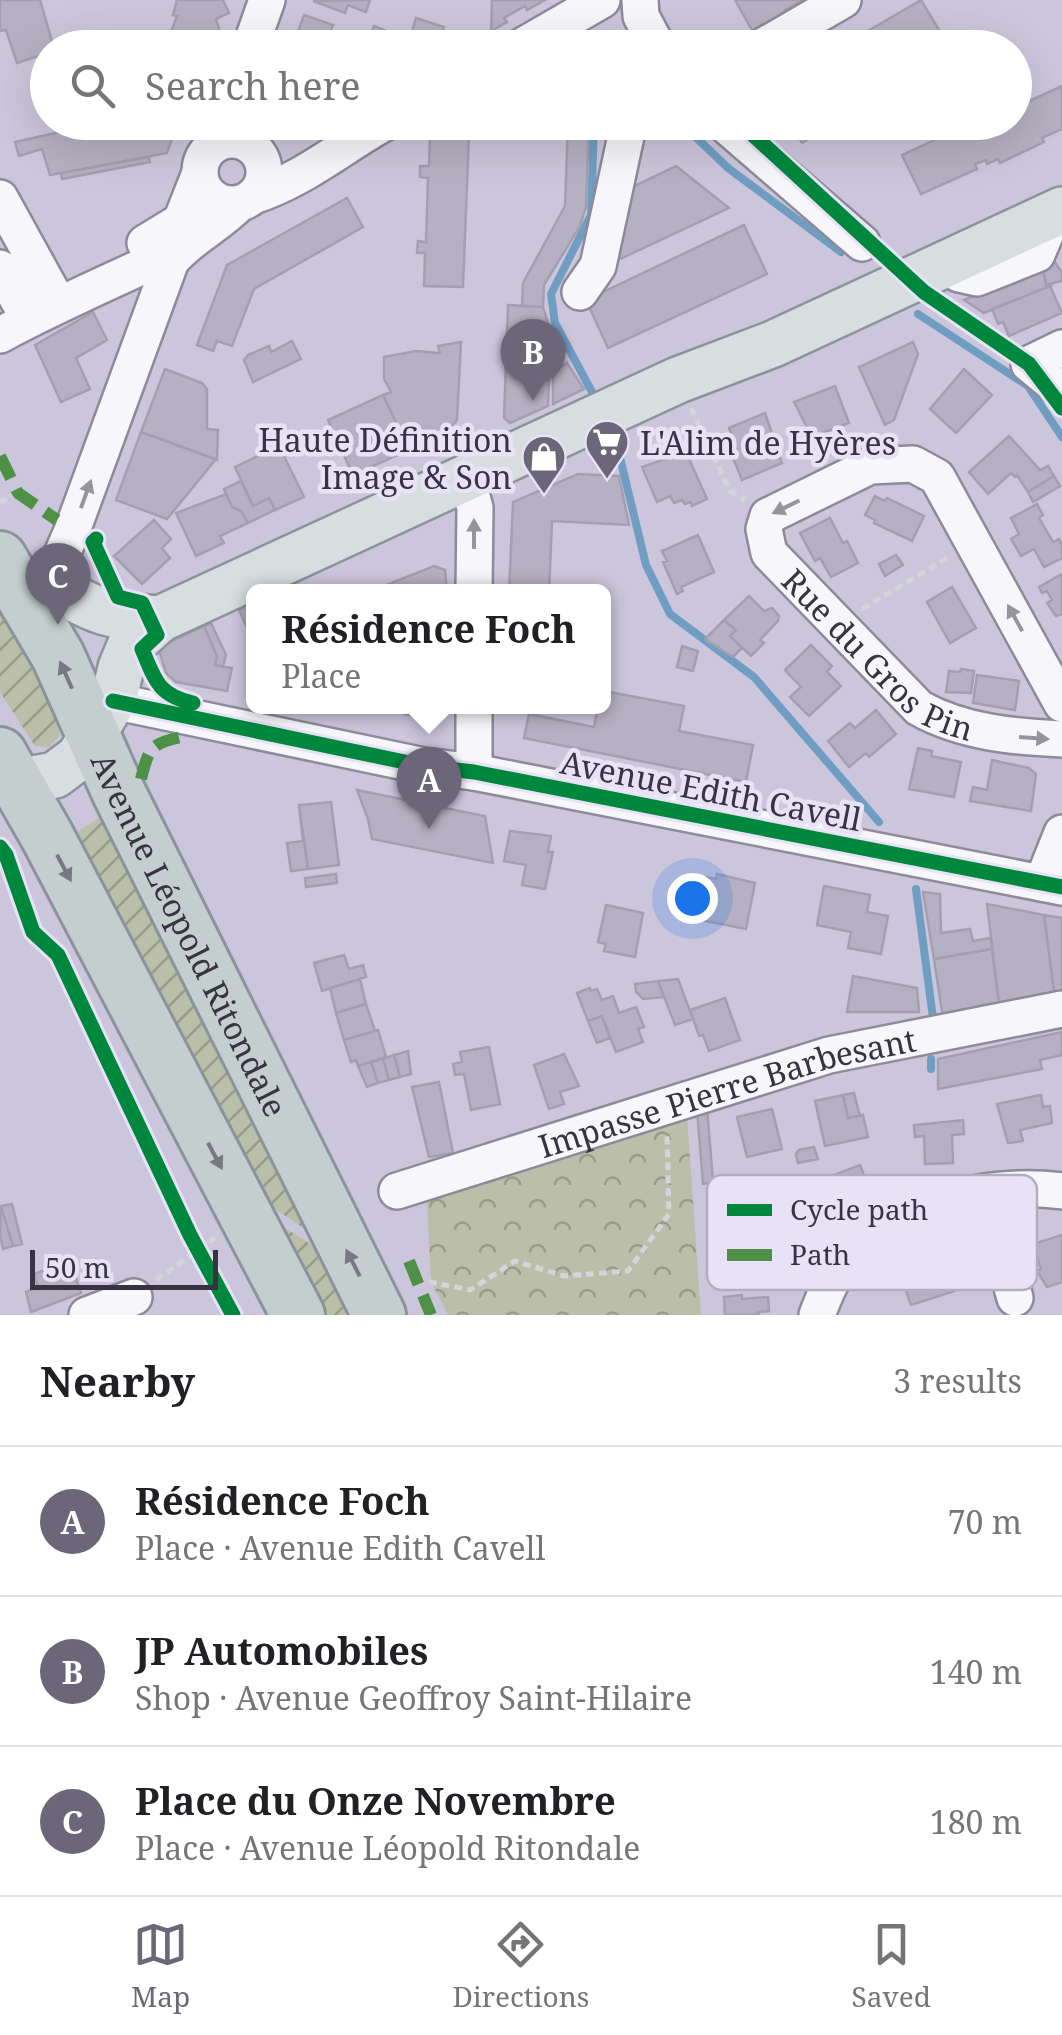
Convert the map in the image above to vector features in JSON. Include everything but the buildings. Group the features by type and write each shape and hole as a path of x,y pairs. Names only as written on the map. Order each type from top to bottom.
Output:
{"highway":[{"name":"Avenue Léopold Ritondale","path":"20,584 58,656 103,718 132,819 379,1315"},
{"path":"6,773 298,1315"}],"main road":[{"path":"6,773 55,775 79,757 103,718 130,646 160,619 678,380 959,266 1049,216"},
{"path":"20,584 107,613 160,619"}],"street":[{"path":"256,30 267,0"},
{"path":"551,30 602,0"},
{"path":"640,0 641,16 648,30"},
{"path":"792,30 844,0"},
{"path":"29,319 181,220 202,165 214,145 225,140"},
{"path":"29,319 129,275 220,224 259,188 263,168 260,158 242,140"},
{"path":"251,140 290,157 352,141"},
{"path":"580,292 598,266 625,140"},
{"path":"743,140 862,243"},
{"path":"202,165 202,184 224,203 277,188 319,166 352,141"},
{"path":"0,198 29,319"},
{"path":"20,584 172,261 182,248"},
{"path":"0,268 29,319"},
{"path":"1062,348 1028,364 1062,391"},
{"path":"768,516 870,466 913,464 937,478 1062,704"},
{"path":"467,478 474,508 474,584"},
{"name":"Rue du Gros Pin","path":"768,516 764,529 769,553 918,708 946,724 1025,738 1062,739"},
{"path":"474,714 474,772"},
{"name":"Avenue Edith Cavell","path":"103,718 474,772 1052,885"},
{"path":"1052,885 1062,833"},
{"name":"Impasse Pierre Barbesant","path":"398,1190 829,1055 1062,1009"},
{"path":"1037,1191 1062,1191"},
{"path":"817,1315 828,1290"},
{"path":"1013,1290 1015,1298"},
{"path":"87,1315 134,1297"}],"path":[{"path":"678,380 730,491 768,516"},
{"path":"0,502 18,493"},
{"path":"838,624 974,542"},
{"path":"416,1279 470,1290 515,1262 564,1276 628,1271 669,1214 668,1139 659,1108"},
{"path":"134,1297 197,1248"}],"green space":[{"path":"0,611 51,686 60,736 49,747 35,746 0,692"},
{"path":"102,816 314,1235 264,1202 75,833"},
{"path":"687,1115 701,1315 448,1315 431,1282 427,1201"},
{"path":"270,1219 324,1252 357,1315 320,1315"}],"waterway":[{"path":"592,392 555,323 551,294 591,215 593,140"},
{"path":"699,140 728,168 841,252"},
{"path":"918,314 1028,386 1062,437"},
{"path":"616,441 646,565 670,614 754,677 879,822"},
{"path":"916,889 933,1018"},
{"path":"931,1059 931,1069"}],"marked path":[{"path":"0,456 18,493 57,520"},
{"path":"141,779 154,747 186,736"},
{"path":"409,1261 431,1315"}],"cycle path":[{"path":"759,140 924,292 1029,364 1062,408"},
{"path":"96,539 93,542 118,597 142,603 157,635 142,649 155,678 172,696 193,703"},
{"path":"113,701 424,766 474,772 1062,887"},
{"path":"0,847 33,932 58,955 190,1235 233,1315"}],"place":[{"name":"JP Automobiles","path":"533,401"},
{"name":"L'Alim de Hyères","path":"607,480"},
{"name":"Haute Définition Image & Son","path":"544,495"},
{"name":"Place du Onze Novembre","path":"58,625"},
{"name":"Résidence Foch","path":"429,829"}]}
